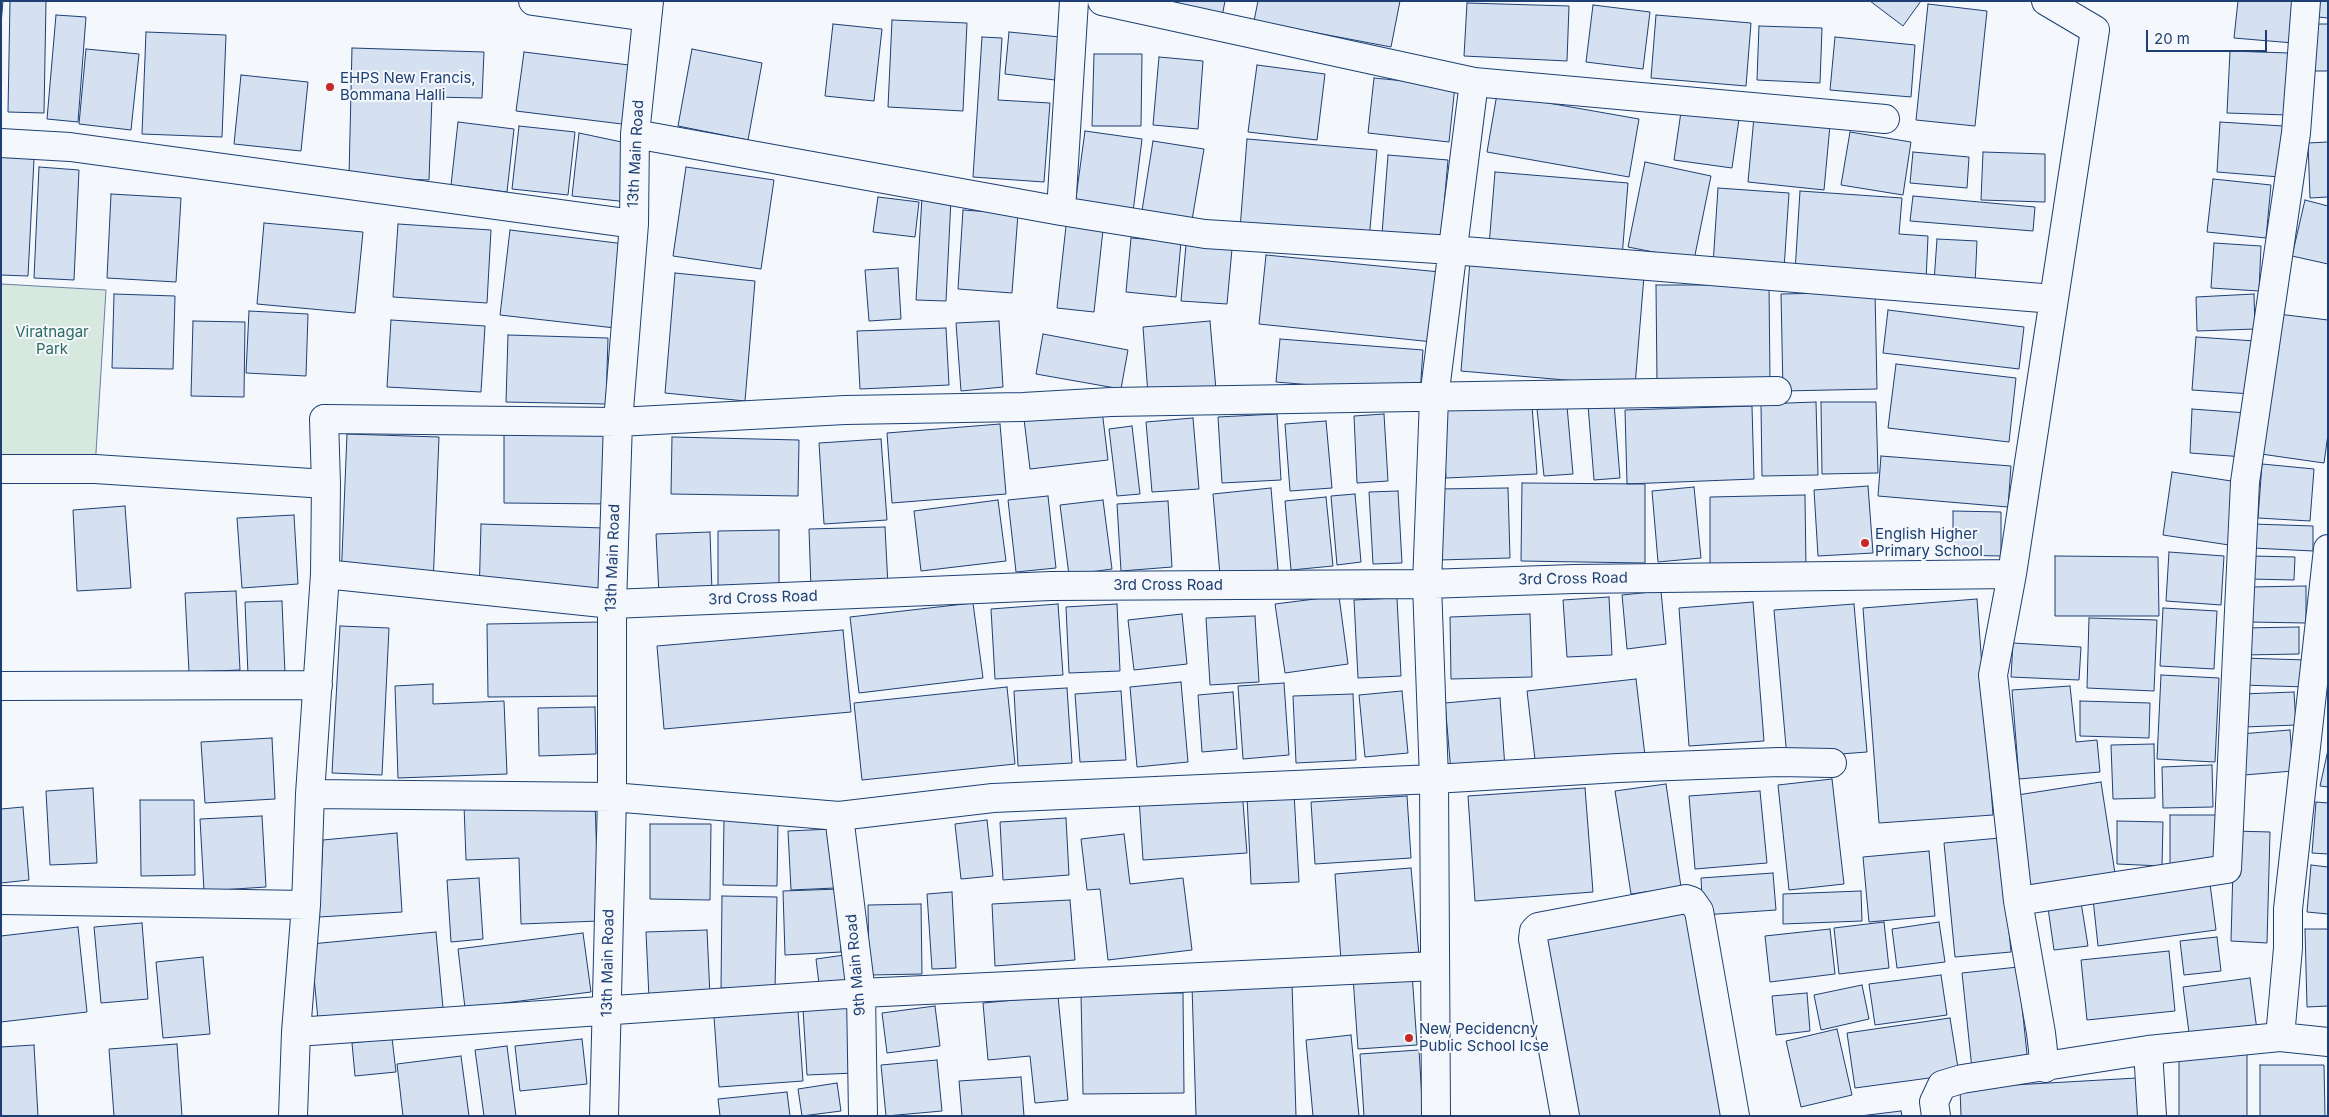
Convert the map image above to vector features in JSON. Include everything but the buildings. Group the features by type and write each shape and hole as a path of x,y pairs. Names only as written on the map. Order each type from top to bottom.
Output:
{"street":[{"path":"533,1 648,9"},
{"path":"1061,211 1074,1"},
{"path":"1102,1 1474,82 1885,119"},
{"path":"2045,1068 2040,1023 2018,901 1993,675 2012,574 2095,30 2046,1"},
{"path":"2018,901 2227,869 2244,482 2296,133 2306,1"},
{"name":"13th Main Road","path":"604,1116 612,797 612,604 618,422 634,224 635,134 648,9"},
{"path":"1436,1116 1434,779 1427,584 1434,398 1474,82"},
{"path":"635,134 1061,211 1205,234 1452,250 2054,299"},
{"path":"1,143 70,147 634,224"},
{"path":"293,1116 296,1032 306,905 310,794 326,574 324,419 618,422 845,410 1023,407 1111,402 1777,391"},
{"path":"1,469 95,468 326,484"},
{"path":"2280,1038 2294,852 2328,549"},
{"name":"3rd Cross Road","path":"326,574 612,604 1051,586 1427,584 1574,579 2012,574"},
{"path":"1,686 318,685"},
{"path":"310,794 612,797 839,816 993,798 1434,779 1618,768 1779,762 1832,763"},
{"name":"9th Main Road","path":"839,816 861,993 863,1116"},
{"path":"1565,1116 1533,938 1534,931 1538,927 1686,899 1692,901 1698,911 1736,1116"},
{"path":"1,900 306,905"},
{"path":"296,1032 861,993 1434,966"},
{"path":"1936,1116 1934,1102 1942,1085 1962,1079 2045,1068 2148,1050 2280,1038 2328,1042"},
{"path":"2148,1050 2152,1116"}],"green space":[{"name":"Viratnagar Park","path":"1,284 106,290 95,469 1,467"}],"place":[{"name":"EHPS New Francis, Bommana Halli","path":"330,87"},
{"name":"English Higher Primary School","path":"1865,543"},
{"name":"New Pecidencny Public School Icse","path":"1409,1038"}]}
